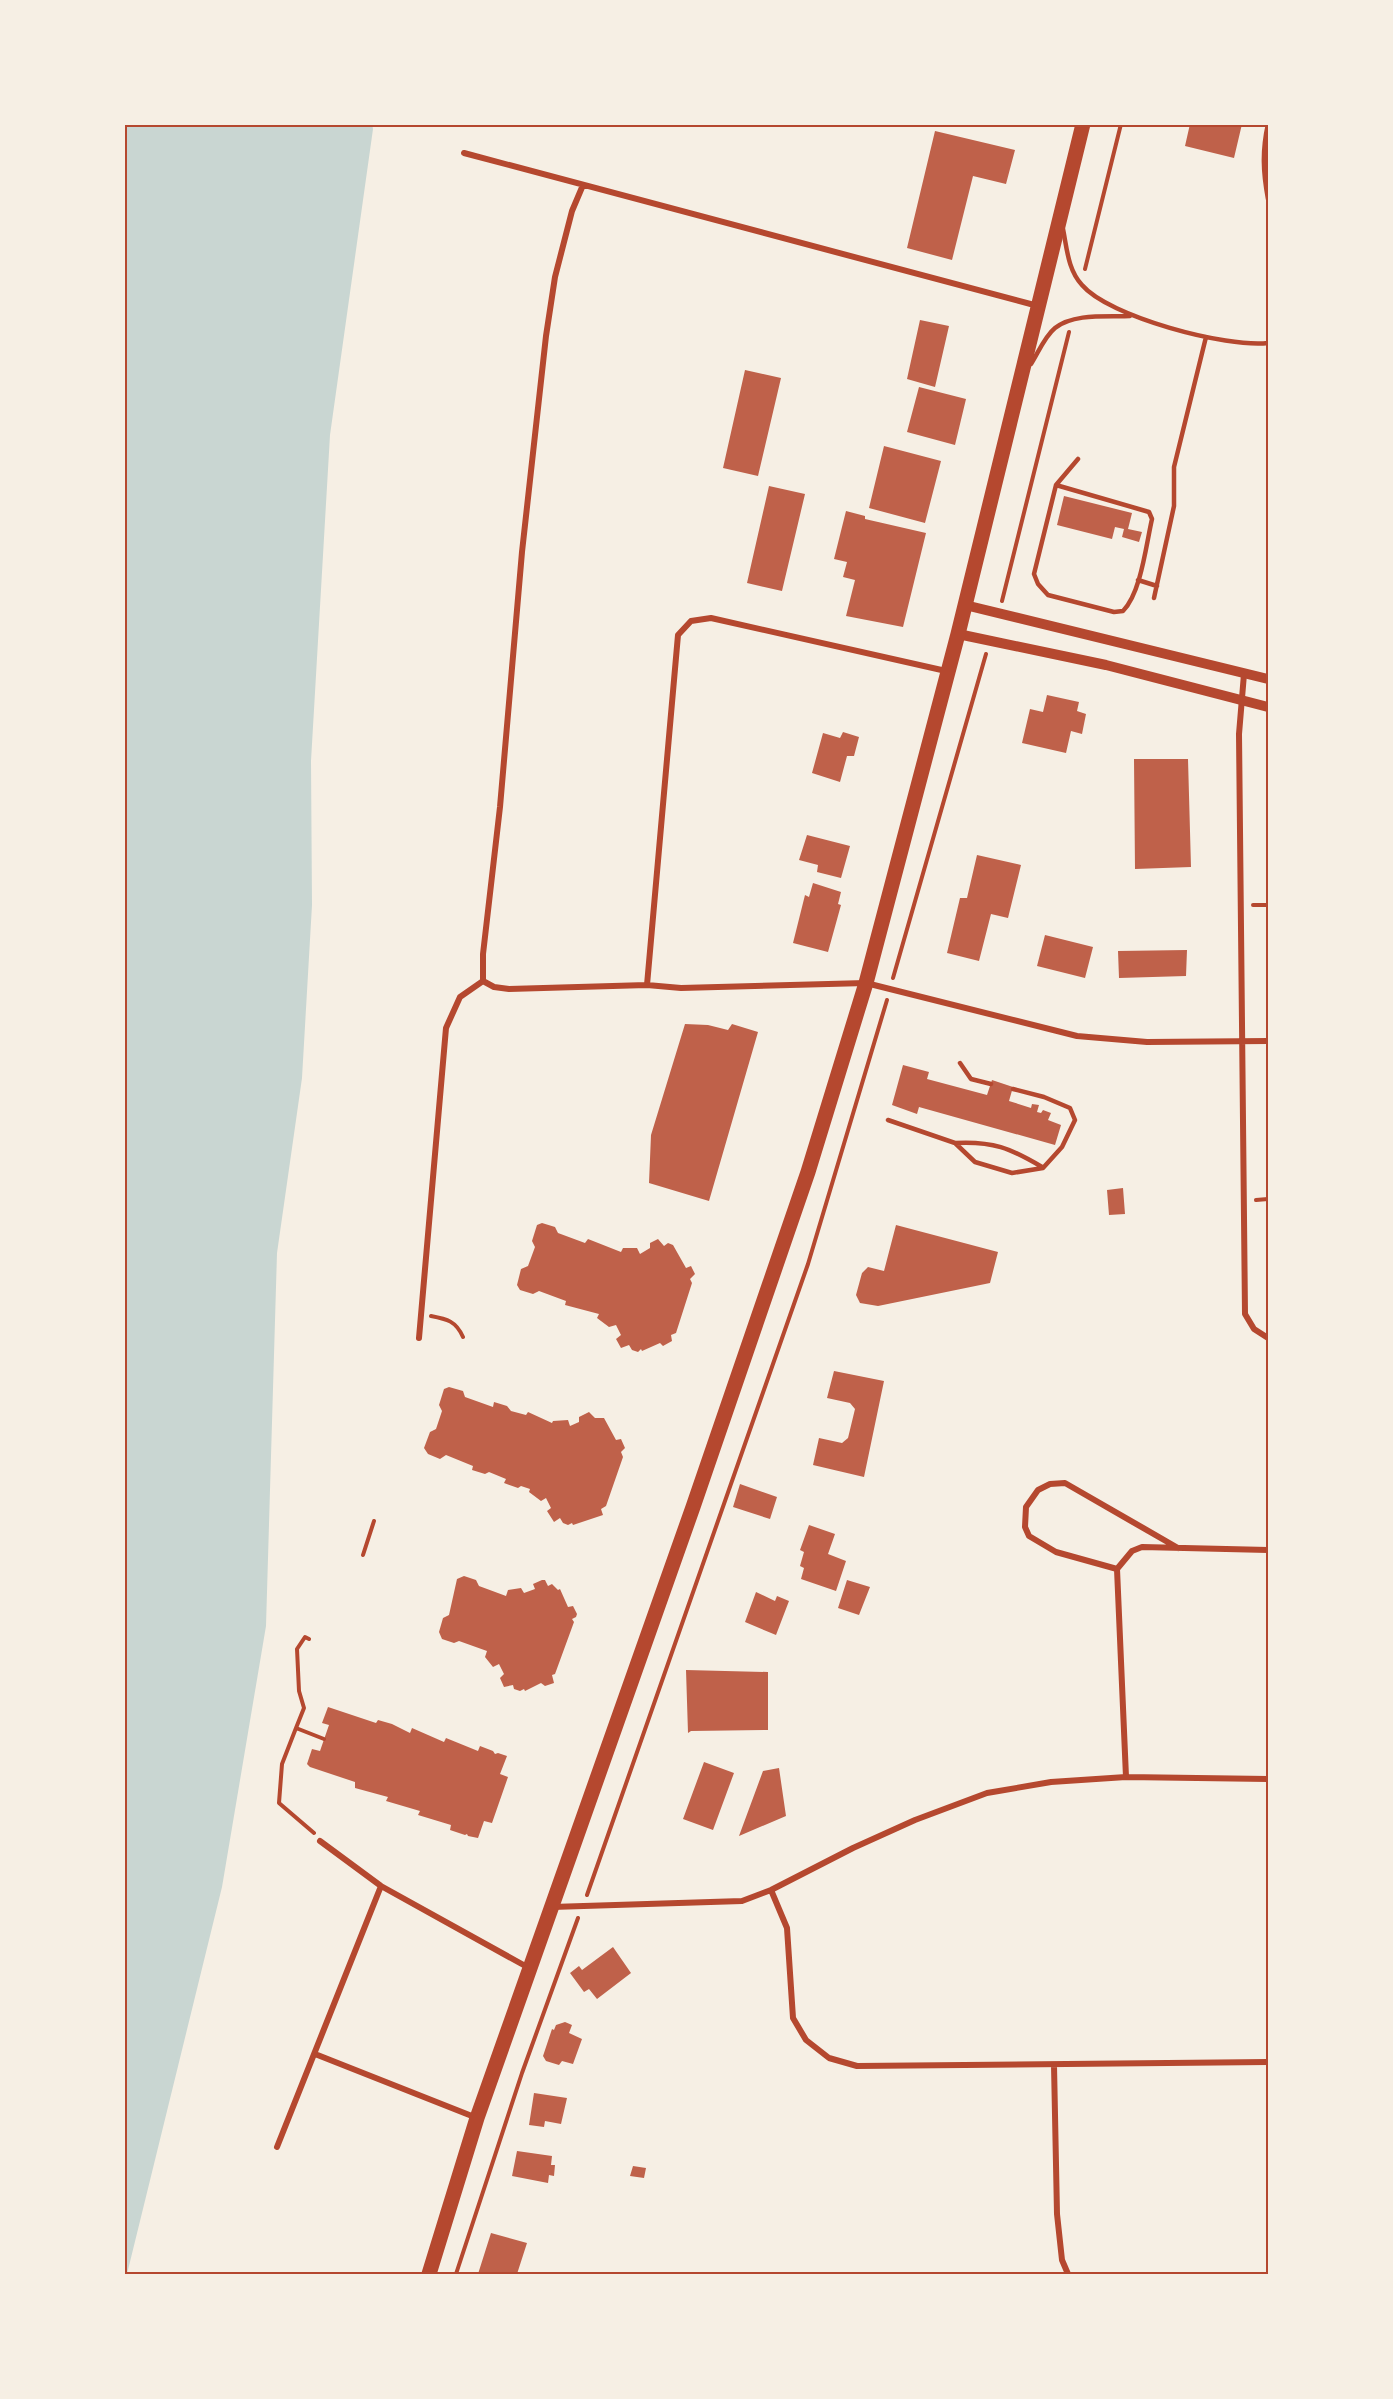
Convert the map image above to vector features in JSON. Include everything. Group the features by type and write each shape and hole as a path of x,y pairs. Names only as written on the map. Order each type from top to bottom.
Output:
{"main road":[{"path":"429,2274 477,2118 780,1259 866,982 958,634 1083,124"}],"street":[{"path":"464,153 1038,306"},
{"path":"483,981 483,954 500,807 522,552 546,336 555,277 572,211 584,185"},
{"path":"965,605 1269,679"},
{"path":"647,985 678,635 690,621 711,618 947,671"},
{"path":"958,634 1106,665 1269,707"},
{"path":"1244,674 1239,734 1245,1314 1254,1329 1269,1338"},
{"path":"483,981 494,987 509,989 647,985 681,988 866,982 1077,1036 1148,1042 1269,1041"},
{"path":"419,1338 446,1028 460,997 483,981"},
{"path":"1116,1569 1056,1552 1029,1536 1025,1527 1026,1507 1038,1490 1050,1484 1065,1483 1178,1548"},
{"path":"1126,1777 1116,1569 1132,1551 1142,1547 1269,1550"},
{"path":"552,1906 742,1901 771,1890 853,1848 915,1820 987,1793 1051,1782 1126,1777 1269,1779"},
{"path":"320,1841 381,1886 529,1969"},
{"path":"277,2147 381,1886"},
{"path":"771,1890 787,1929 794,2018 806,2040 829,2058 857,2066 1269,2062"},
{"path":"315,2054 477,2118"},
{"path":"1054,2065 1058,2214 1062,2260 1068,2274"}],"lane":[{"path":"1268,124 1263,146 1263,173 1269,199"},
{"path":"1061,214 1069,260 1080,284 1092,296 1133,315 1206,337 1240,343 1269,343"},
{"path":"1020,380 1054,329 1089,317 1133,315"},
{"path":"1154,598 1174,506 1174,467 1206,337"},
{"path":"1056,485 1149,512 1152,519 1138,580 1129,605 1123,611 1114,612 1048,595 1042,590 1034,574 1056,485 1078,459"},
{"path":"1138,580 1157,586"},
{"path":"960,1063 971,1079 991,1084"},
{"path":"955,1143 975,1162 1012,1173 1043,1168 1062,1147 1075,1120 1070,1108 1044,1097 1012,1089"},
{"path":"888,1120 955,1143 982,1142 1015,1151 1043,1168"}],"path":[{"path":"1080,284 1121,124"},
{"path":"1007,587 1072,321"},
{"path":"456,2274 525,2065 584,1905 640,1739 808,1264 890,989 984,659"},
{"path":"421,1315 449,1320 458,1325 463,1337"},
{"path":"363,1555 374,1521"},
{"path":"309,1639 305,1637 297,1649 299,1691 303,1708 282,1764 279,1803 316,1834 320,1841"},
{"path":"296,1728 324,1738"}],"shaded area":[{"path":"125,124 372,124 373,129 330,435 311,761 312,905 302,1078 277,1253 266,1626 222,1887 127,2274 124,2274"}],"building":[{"path":"1190,124 1242,124 1234,158 1185,146"},
{"path":"935,131 1015,150 1006,184 973,176 952,260 907,248"},
{"path":"920,320 949,326 935,387 907,379"},
{"path":"745,370 781,378 758,476 723,468"},
{"path":"919,387 966,399 955,445 907,432"},
{"path":"884,446 941,461 925,523 869,508"},
{"path":"769,486 805,494 782,591 747,583"},
{"path":"1064,496 1132,513 1128,529 1142,532 1139,542 1122,537 1124,529 1115,527 1112,539 1057,525"},
{"path":"846,511 865,516 865,519 926,533 903,627 846,616 855,580 843,577 847,562 834,559"},
{"path":"1047,695 1079,702 1077,711 1086,714 1082,734 1071,731 1066,753 1022,743 1030,709 1043,712"},
{"path":"843,732 859,737 854,756 847,756 840,782 812,773 823,733 840,738"},
{"path":"1134,759 1188,759 1191,867 1135,869"},
{"path":"807,835 850,846 841,878 817,872 818,865 799,860"},
{"path":"977,855 1021,865 1008,918 991,914 979,961 947,953 960,898 967,898"},
{"path":"813,883 841,892 838,904 841,905 828,952 793,943 805,895 809,897"},
{"path":"1045,935 1093,947 1085,978 1037,966"},
{"path":"1187,950 1186,976 1119,978 1118,951"},
{"path":"685,1024 708,1025 728,1030 732,1024 758,1032 709,1201 649,1183 651,1135"},
{"path":"903,1065 929,1072 927,1079 987,1095 992,1080 1013,1087 1009,1101 1031,1108 1032,1104 1039,1105 1037,1112 1041,1113 1043,1110 1051,1113 1048,1120 1061,1125 1055,1145 919,1107 917,1114 892,1105"},
{"path":"1123,1188 1125,1214 1109,1215 1107,1190"},
{"path":"542,1223 555,1227 558,1233 585,1243 588,1239 621,1252 623,1248 637,1248 640,1254 650,1248 650,1243 658,1239 664,1246 668,1243 673,1245 686,1268 691,1266 695,1274 690,1279 692,1283 676,1333 671,1335 672,1341 663,1346 660,1343 638,1352 632,1350 629,1345 621,1348 616,1339 621,1335 616,1325 609,1327 597,1318 599,1314 565,1305 566,1301 539,1291 533,1294 520,1290 517,1285 521,1269 528,1266 535,1247 532,1241 537,1225"},
{"path":"896,1225 998,1252 990,1283 878,1306 860,1303 856,1295 862,1273 868,1267 884,1271"},
{"path":"834,1371 884,1381 864,1477 813,1465 819,1438 842,1443 848,1438 855,1409 850,1403 827,1398"},
{"path":"449,1387 463,1391 465,1397 493,1407 494,1402 507,1406 511,1411 526,1415 528,1412 552,1423 568,1420 570,1426 579,1422 579,1417 589,1412 595,1418 604,1418 616,1440 621,1439 625,1448 621,1452 623,1457 606,1506 601,1509 603,1515 573,1525 563,1523 560,1518 554,1522 547,1511 551,1508 546,1498 541,1501 529,1492 530,1489 504,1483 506,1479 489,1472 485,1474 472,1470 473,1466 446,1455 440,1459 428,1454 424,1448 430,1432 436,1429 442,1411 439,1405 444,1389"},
{"path":"740,1484 777,1497 770,1519 733,1507"},
{"path":"809,1525 835,1534 828,1554 846,1561 836,1591 801,1579 804,1568 800,1566 804,1552 800,1550"},
{"path":"464,1576 476,1580 479,1586 506,1596 508,1590 521,1588 524,1593 535,1589 533,1584 542,1580 545,1580 548,1586 552,1584 558,1590 560,1589 568,1607 573,1606 577,1614 572,1619 574,1622 555,1674 552,1675 554,1683 545,1686 541,1683 525,1691 514,1689 513,1685 504,1687 500,1678 504,1674 499,1664 493,1667 485,1657 487,1651 459,1641 454,1643 442,1639 439,1632 443,1618 449,1615 457,1579"},
{"path":"847,1580 870,1587 859,1615 838,1608"},
{"path":"756,1592 775,1601 777,1596 789,1601 776,1635 745,1622"},
{"path":"686,1670 768,1672 768,1730 691,1731 688,1733"},
{"path":"328,1707 376,1723 378,1720 392,1724 410,1733 412,1728 444,1742 446,1738 478,1751 480,1746 495,1754 507,1756 500,1774 508,1777 492,1823 484,1821 478,1838 468,1836 450,1830 451,1825 418,1815 420,1811 386,1801 388,1797 355,1788 355,1782 310,1767 307,1764 312,1749 320,1751 329,1725 322,1723"},
{"path":"704,1762 734,1773 713,1830 683,1819"},
{"path":"779,1768 786,1816 739,1836 763,1771"},
{"path":"613,1947 631,1973 597,1999 589,1989 584,1992 570,1973 579,1966 582,1970"},
{"path":"565,2022 572,2025 569,2033 582,2039 573,2064 562,2061 559,2065 546,2061 543,2056 552,2029 554,2030 556,2025"},
{"path":"534,2093 567,2098 561,2124 545,2121 544,2127 529,2125"},
{"path":"517,2151 552,2156 551,2165 555,2165 554,2176 549,2175 548,2183 512,2176"},
{"path":"633,2166 646,2168 644,2178 630,2176"},
{"path":"491,2233 527,2243 517,2274 478,2274"}]}
